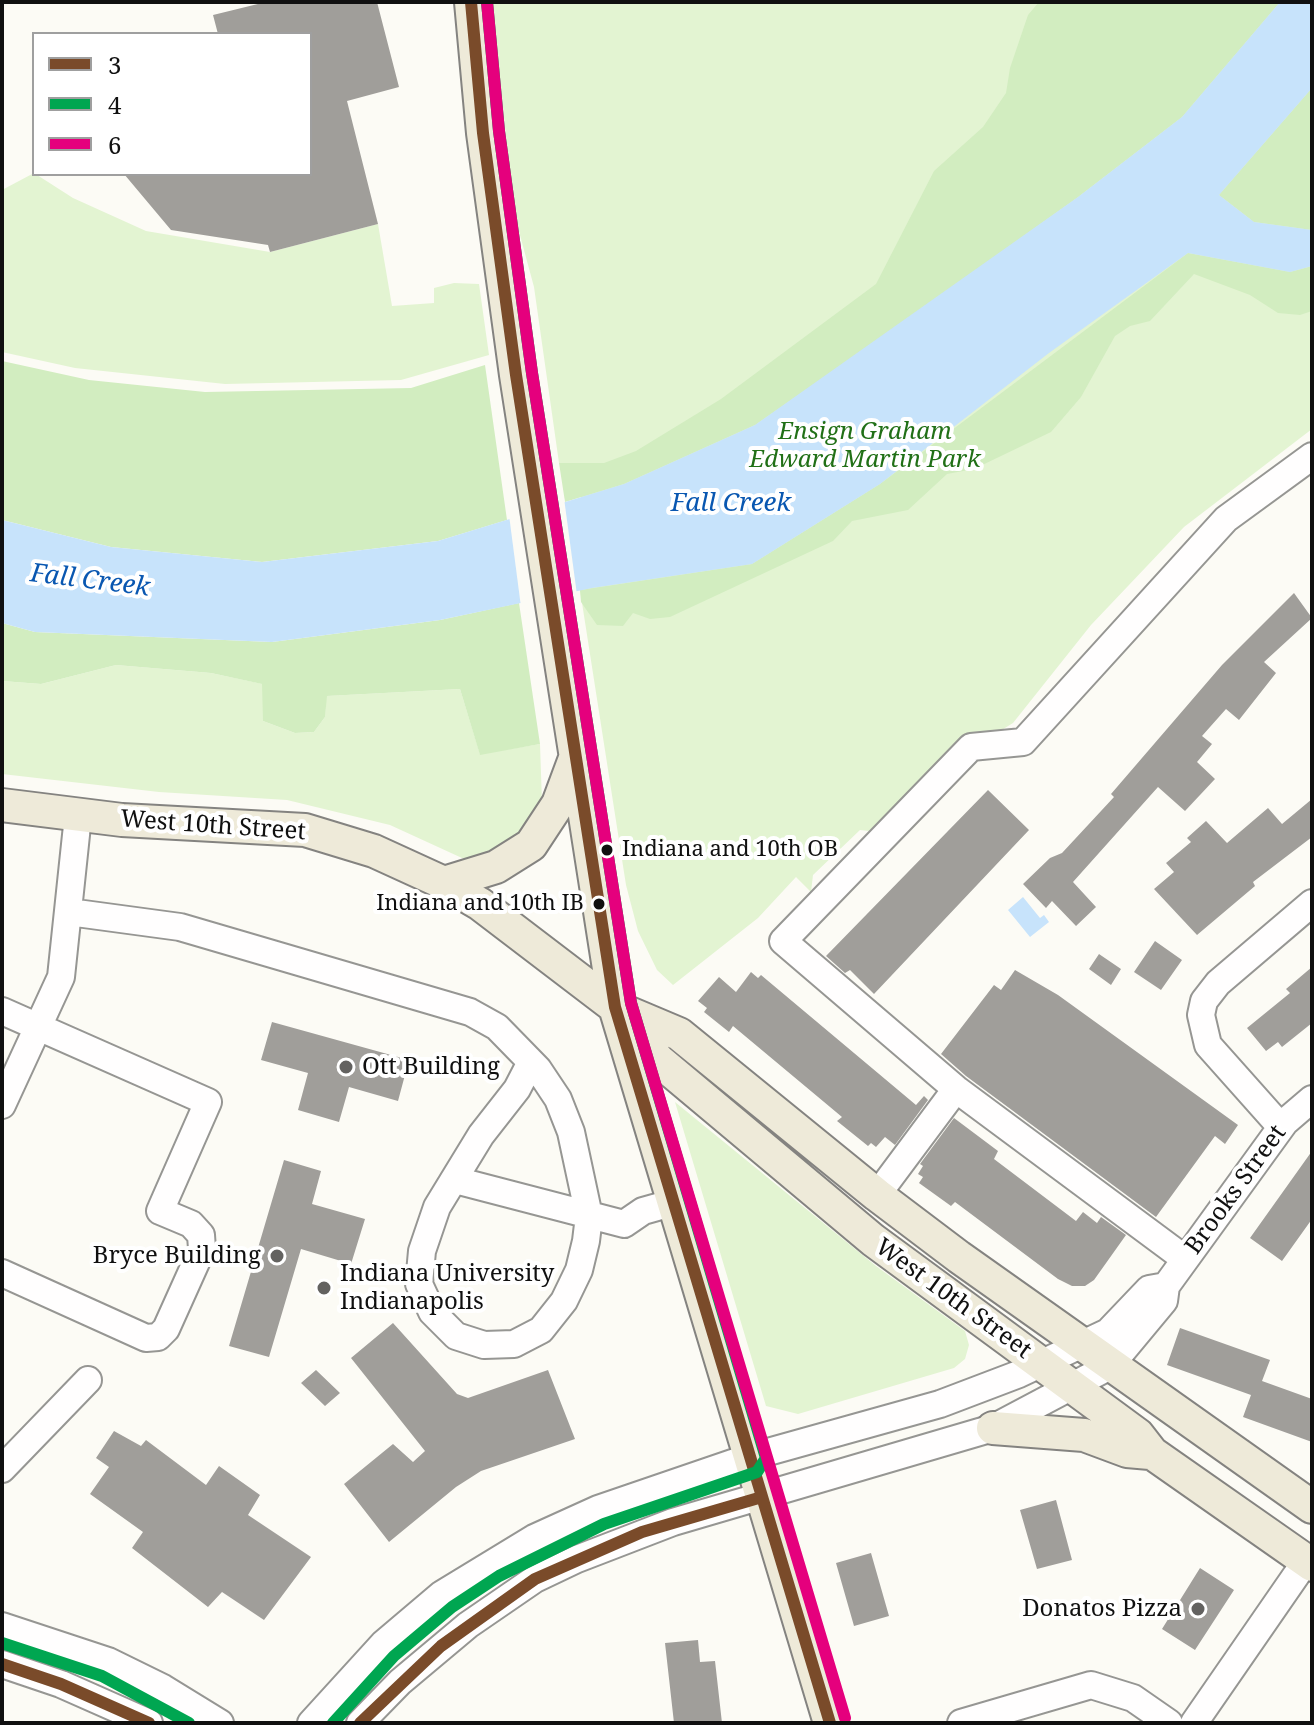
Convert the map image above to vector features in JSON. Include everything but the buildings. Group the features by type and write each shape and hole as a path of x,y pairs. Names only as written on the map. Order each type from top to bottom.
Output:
{"main road":[{"path":"471,2 483,133 516,375 615,1007 830,1723"},
{"path":"444,883 496,867 531,845 558,804 575,758"},
{"name":"West 10th Street","path":"2,805 78,816 305,830 360,846 444,883 480,904 615,1007 658,1060 768,1156 919,1276 1138,1435 1152,1453 1309,1563"},
{"name":"West 10th Street","path":"615,1007 679,1034 877,1195 1082,1347 1312,1507"},
{"path":"993,1428 1084,1435 1127,1451 1152,1453"}],"street":[{"path":"1185,1259 1000,1113 956,1089 783,941 971,747 1023,742 1226,519 1312,456"},
{"path":"2,1105 61,977 78,816"},
{"path":"1281,1127 1208,1045 1201,1023 1202,1008 1218,983 1312,903"},
{"path":"69,912 180,927 461,1009 497,1027 531,1062 558,1099 571,1132 589,1216 579,1270 564,1301 541,1330 514,1344 484,1345 456,1336 432,1312 419,1284 422,1251 437,1207 481,1135 517,1089 531,1062"},
{"path":"2,1011 208,1102 160,1211 191,1224 201,1235 202,1249 166,1329 158,1337 146,1338 2,1273"},
{"path":"877,1195 956,1089"},
{"name":"Brooks Street","path":"1110,1366 1164,1301 1166,1286 1281,1127 1312,1099"},
{"path":"455,1180 624,1224 643,1211 675,1202"},
{"name":"Brooks Street","path":"311,1723 383,1644 442,1594 534,1538 598,1509 750,1457 940,1404 1082,1347 1108,1332 1149,1289 1166,1286"},
{"path":"360,1723 441,1646 535,1579 642,1532 993,1428 1110,1366"},
{"path":"2,1469 88,1380"},
{"path":"1194,1723 1309,1563"},
{"path":"2,1626 129,1670 220,1723"},
{"path":"34,1635 13,1667 103,1701 149,1723"},
{"path":"961,1723 1091,1685 1133,1698 1169,1723"}],"green space":[{"name":"Ensign Graham Edward Martin Park","path":"492,2 1312,2 1312,429 1184,527 1091,625 1013,723 1000,731 966,733 869,831 860,830 813,875 811,892 796,877 758,918 673,985 657,970 638,931 626,885 580,590 592,587 577,464 559,463 534,287 514,213"},
{"path":"1039,2 1280,2 1182,117 1078,197 888,333 755,425 624,484 565,502 559,463 604,463 636,451 721,399 876,284 934,171 983,127 1006,93 1010,68 1028,15"},
{"path":"1312,88 1312,230 1254,222 1219,195"},
{"path":"32,174 73,198 146,231 270,252 378,224 392,306 434,303 434,288 454,283 479,284 489,355 401,380 225,384 75,368 2,352 2,190"},
{"path":"1188,253 1290,272 1312,266 1312,311 1300,315 1278,313 1250,295 1194,274 1150,321 1130,326 1115,336 1081,397 1051,432 974,469 947,474 908,510 852,521 833,541 670,617 650,619 633,613 623,626 597,625 581,602 580,590 752,564 880,484"},
{"path":"2,361 89,380 205,392 411,388 485,365 507,520 438,541 262,562 111,547 2,520"},
{"path":"519,603 540,744 480,755 460,689 327,696 325,717 314,732 295,733 263,721 262,684 211,673 116,665 41,684 2,681 2,623 35,632 272,642 440,620"},
{"path":"116,665 211,673 263,684 263,721 295,733 314,732 325,717 326,696 460,689 480,754 540,744 542,802 527,833 482,861 462,858 390,825 287,800 159,792 2,774 2,681 41,684"},
{"path":"675,1102 876,1266 965,1331 969,1345 965,1359 954,1368 798,1414 766,1406"}],"water":[{"name":"Fall Creek","path":"1280,2 1312,2 1312,88 1219,195 1254,222 1312,230 1312,266 1290,272 1188,253 1049,353 880,484 752,564 592,588 440,620 272,642 35,632 2,623 2,520 111,547 262,562 438,541 624,484 755,425 1078,197 1182,117"},
{"path":"1023,897 1040,918 1044,915 1049,922 1030,937 1008,910"}],"pier":[{"path":"564,498 577,595 521,607 509,515"}],"transit line":[{"name":"3","path":"471,2 483,133 516,375 615,1007 830,1723"},
{"name":"4","path":"333,1723 394,1656 452,1607 499,1576 604,1524 757,1472 766,1458 631,1003 532,373 499,131 487,2"},
{"name":"6","path":"487,2 499,131 532,373 631,1003 845,1718"},
{"name":"3","path":"360,1723 441,1646 535,1579 642,1532 762,1497"},
{"name":"4","path":"2,1643 102,1676 189,1723"},
{"name":"3","path":"2,1664 61,1684 149,1723"}],"place":[{"name":"Indiana and 10th OB","path":"607,850"},
{"name":"Indiana and 10th IB","path":"599,904"},
{"name":"Ott Building","path":"346,1067"},
{"name":"Bryce Building","path":"277,1256"},
{"name":"Indiana University Indianapolis","path":"324,1288"},
{"name":"Donatos Pizza","path":"1198,1609"}]}
